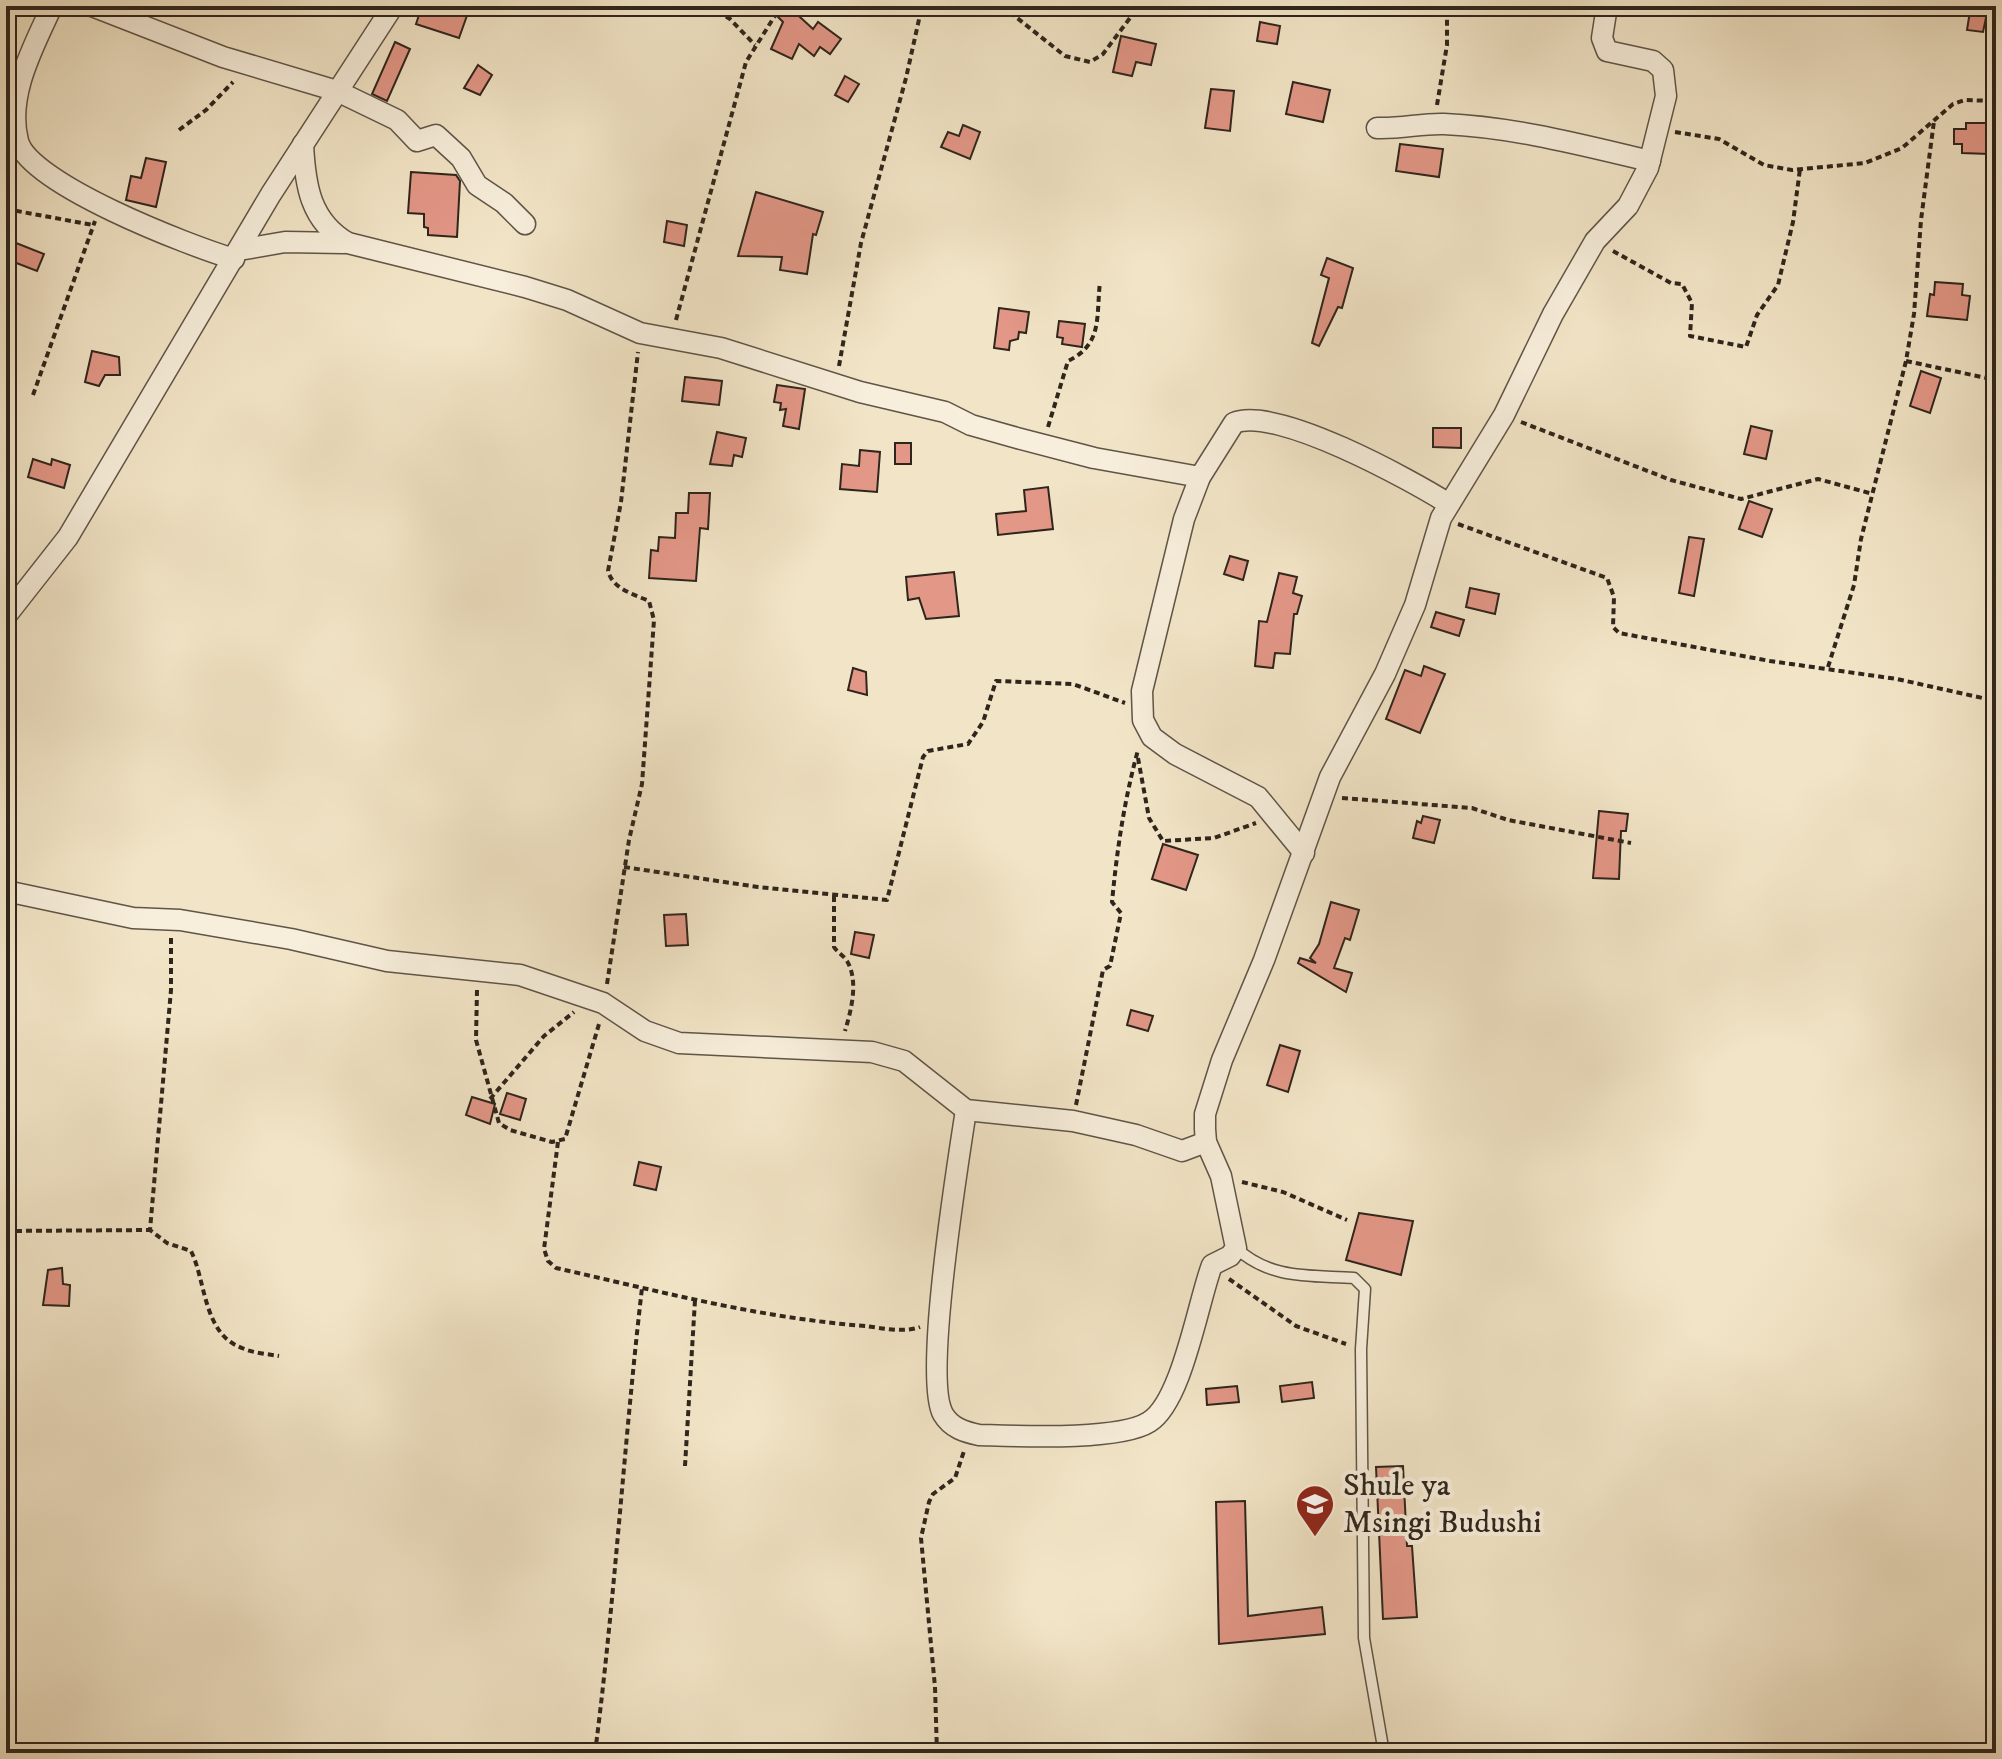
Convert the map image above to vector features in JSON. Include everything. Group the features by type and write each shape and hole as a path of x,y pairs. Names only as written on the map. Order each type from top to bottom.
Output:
{"street":[{"path":"52,6 24,69 16,108 17,140 30,164 100,203 187,244 237,254 285,242 348,243 525,287 567,300 640,333 721,348 836,384 945,412 971,425 1043,445 1200,477"},
{"path":"92,6 245,63 337,91 397,120 417,141 436,135 461,158 477,185 504,203 525,224"},
{"path":"6,616 68,537 303,144 393,6"},
{"path":"966,1110 936,1372 938,1399 949,1422 969,1433 1017,1436 1112,1433 1150,1422 1169,1396 1182,1366 1212,1265 1230,1256 1236,1248 1221,1176 1206,1142 1205,1114 1217,1074 1304,853 1323,795 1415,605 1445,511 1504,415 1553,314 1595,241 1628,206 1650,161 1666,96 1663,70 1653,61 1607,51 1602,38 1607,6"},
{"path":"1377,128 1407,129 1434,123 1494,128 1650,161"},
{"path":"303,144 305,181 313,207 331,233 348,243"},
{"path":"1304,853 1276,815 1247,789 1175,754 1152,737 1143,714 1142,691 1184,519 1200,477 1234,423 1259,420 1273,422 1389,468 1445,511"},
{"path":"6,891 133,918 171,919 291,939 387,961 520,975 598,1002 645,1031 679,1043 840,1049 904,1061 966,1110 1073,1121 1136,1135 1182,1151 1206,1142"}],"lane":[{"path":"1236,1248 1256,1265 1284,1275 1354,1278 1362,1283 1365,1293 1361,1349 1364,1638 1384,1753"}],"path":[{"path":"709,6 730,19 755,45"},
{"path":"671,340 731,114 755,45 781,6"},
{"path":"836,384 861,243 906,78 922,6"},
{"path":"1002,6 1065,56 1090,62 1103,54 1139,6"},
{"path":"1434,123 1447,45 1447,6"},
{"path":"179,130 227,91 245,63"},
{"path":"1659,129 1719,139 1764,165 1800,169 1880,159 1902,148 1958,101 1996,101"},
{"path":"1827,668 1854,585 1906,361 1934,121"},
{"path":"1595,241 1671,283 1682,284 1692,303 1690,336 1746,347 1757,315 1778,285 1793,222 1800,169"},
{"path":"33,395 100,203"},
{"path":"6,209 93,225"},
{"path":"1043,445 1068,361 1083,353 1095,339 1100,282"},
{"path":"640,333 621,502 608,571 621,588 649,601 654,620 642,784 569,1133 558,1142 545,1237 548,1261 556,1268 695,1300 823,1323 903,1329 924,1325 942,1312"},
{"path":"1906,361 1996,380"},
{"path":"1504,415 1671,480 1741,499 1818,479 1873,494"},
{"path":"1445,511 1607,578 1614,597 1613,627 1619,633 1897,679 1996,701"},
{"path":"624,867 887,900 923,757 928,751 968,744 983,722 996,681 1073,684 1143,714 1138,750 1122,809 1115,872 1112,902 1121,913 1110,966 1103,970 1073,1121"},
{"path":"1138,750 1149,818 1163,841 1214,838 1276,815"},
{"path":"1323,795 1472,808 1508,820 1631,843"},
{"path":"834,895 834,947 846,960 852,986 852,1008 840,1049"},
{"path":"150,1230 171,990 171,919"},
{"path":"478,970 475,1028 490,1099 499,1123 510,1130 558,1142"},
{"path":"490,1099 558,1023 598,1002"},
{"path":"1221,1176 1283,1192 1347,1220"},
{"path":"6,1231 150,1230 167,1243 191,1251 199,1267 208,1311 239,1348 279,1356"},
{"path":"1212,1265 1260,1304 1296,1326 1361,1349"},
{"path":"595,1753 615,1588 630,1387 642,1288"},
{"path":"685,1466 695,1300"},
{"path":"937,1753 935,1687 921,1538 929,1502 957,1474 969,1433"}],"building":[{"path":"422,6 469,10 459,38 416,24"},
{"path":"788,6 813,29 818,22 841,39 830,54 820,47 814,56 799,44 792,59 771,49 783,22 777,16"},
{"path":"1970,11 1987,13 1983,32 1967,30"},
{"path":"1260,22 1280,26 1277,44 1257,41"},
{"path":"1121,36 1156,44 1151,65 1136,62 1132,76 1113,72"},
{"path":"395,42 410,49 387,101 372,94"},
{"path":"478,65 492,75 480,95 464,88"},
{"path":"845,76 859,84 848,102 835,95"},
{"path":"1293,82 1330,90 1323,122 1286,114"},
{"path":"1211,89 1234,91 1230,131 1205,128"},
{"path":"1966,123 1990,123 1989,154 1962,153 1962,144 1954,144 1954,129 1966,129"},
{"path":"963,125 980,132 970,159 941,147 948,132 959,136"},
{"path":"1400,144 1443,149 1439,177 1396,171"},
{"path":"146,158 166,162 156,207 126,200 131,176 141,178"},
{"path":"411,172 456,175 460,181 457,237 428,235 428,228 424,227 424,214 408,213"},
{"path":"756,192 823,212 816,235 813,234 807,274 780,270 782,257 738,256"},
{"path":"667,221 687,225 684,246 664,242"},
{"path":"6,239 44,254 37,271 6,259"},
{"path":"1327,258 1353,268 1342,308 1338,307 1319,346 1312,343 1329,278 1321,275"},
{"path":"1935,282 1963,284 1962,295 1970,296 1967,320 1927,316"},
{"path":"999,308 1029,312 1026,333 1019,332 1018,339 1010,341 1009,350 994,348"},
{"path":"1059,321 1085,324 1082,347 1062,344 1063,338 1057,337"},
{"path":"92,351 119,357 120,375 105,375 99,386 85,382"},
{"path":"1921,371 1941,378 1930,413 1910,406"},
{"path":"685,377 722,381 719,405 682,401"},
{"path":"777,385 805,389 799,429 783,426 786,409 780,410 781,403 774,402"},
{"path":"1751,426 1772,431 1766,459 1744,454"},
{"path":"1433,428 1461,428 1461,448 1433,447"},
{"path":"717,432 746,438 742,457 734,455 732,466 710,464"},
{"path":"895,443 911,443 911,464 895,464"},
{"path":"860,450 880,452 877,492 840,489 842,464 859,466"},
{"path":"33,459 51,465 52,459 70,465 64,488 28,477"},
{"path":"1048,487 1053,529 998,535 996,514 1026,511 1024,490"},
{"path":"689,493 710,493 708,529 700,528 696,581 649,578 651,550 658,551 659,537 675,538 676,513 688,513"},
{"path":"1749,501 1772,509 1762,537 1739,529"},
{"path":"1689,537 1704,539 1694,596 1679,593"},
{"path":"1230,556 1248,561 1243,580 1224,574"},
{"path":"954,572 959,616 926,619 919,598 908,600 906,577"},
{"path":"1279,573 1297,577 1293,593 1302,596 1297,614 1294,614 1290,654 1275,653 1273,668 1255,666 1259,621 1267,622"},
{"path":"1470,588 1499,594 1495,614 1466,607"},
{"path":"1436,612 1464,620 1459,636 1431,627"},
{"path":"1424,666 1445,674 1420,733 1386,719 1405,670 1421,676"},
{"path":"853,668 866,672 867,695 848,690"},
{"path":"1599,811 1628,814 1626,831 1621,831 1619,879 1593,878"},
{"path":"1423,816 1440,820 1434,843 1413,838 1417,821 1421,823"},
{"path":"1163,844 1198,855 1186,890 1152,879"},
{"path":"1331,902 1359,910 1350,940 1345,938 1334,968 1352,973 1346,992 1298,963 1300,958 1316,963 1310,958 1319,944"},
{"path":"686,914 688,945 666,946 664,915"},
{"path":"855,932 874,935 869,958 851,954"},
{"path":"1131,1010 1153,1016 1148,1031 1127,1025"},
{"path":"1280,1045 1300,1051 1288,1092 1267,1085"},
{"path":"507,1093 526,1099 520,1120 500,1114"},
{"path":"472,1097 495,1104 490,1124 466,1115"},
{"path":"639,1162 661,1167 656,1190 634,1185"},
{"path":"1359,1213 1413,1221 1401,1275 1346,1260"},
{"path":"62,1268 63,1284 70,1285 69,1306 43,1305 48,1270"},
{"path":"1312,1382 1314,1398 1282,1402 1280,1386"},
{"path":"1237,1386 1239,1402 1207,1405 1206,1389"},
{"path":"1403,1466 1407,1546 1412,1546 1417,1617 1383,1619 1376,1467"},
{"path":"1245,1501 1248,1616 1322,1607 1325,1634 1219,1644 1216,1502"}],"place":[{"name":"Shule ya Msingi Budushi","path":"1315,1538"}]}
